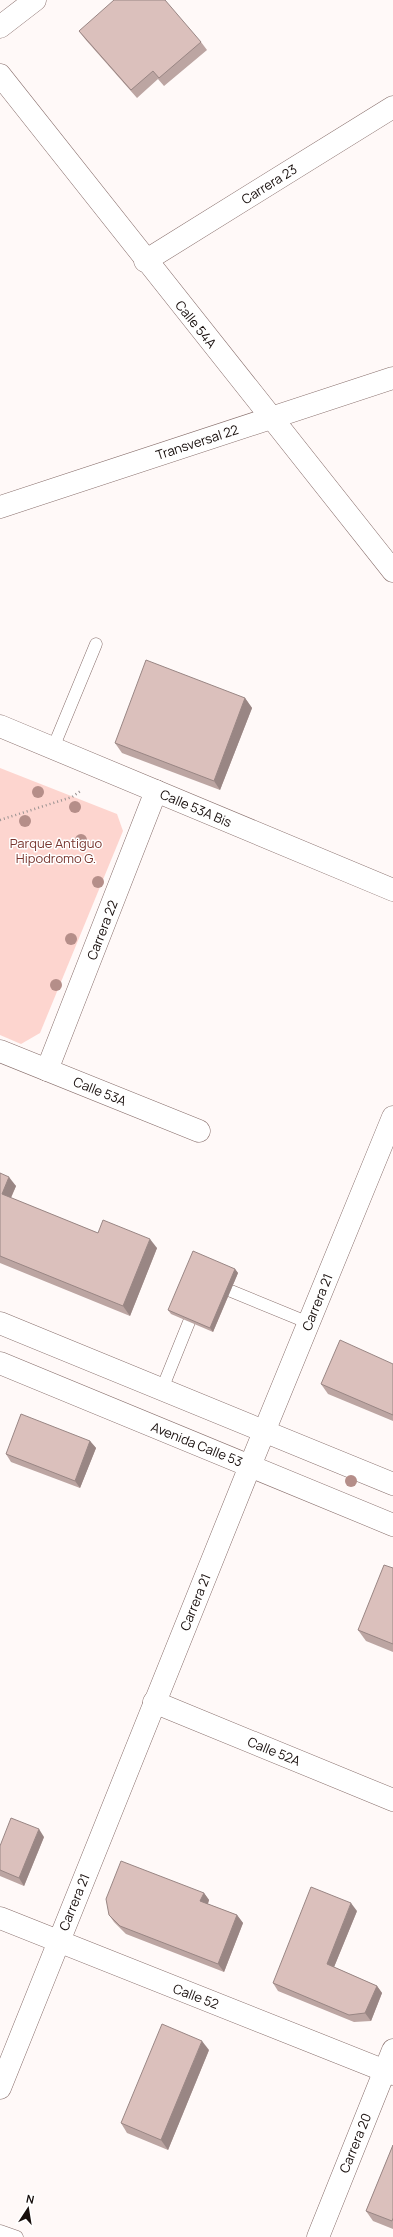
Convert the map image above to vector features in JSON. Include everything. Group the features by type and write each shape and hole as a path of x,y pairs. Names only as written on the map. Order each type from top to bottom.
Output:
{"street":[{"path":"0,27 35,0"},
{"name":"Calle 54A","path":"0,75 145,261 393,571"},
{"name":"Carrera 23","path":"145,261 393,107"},
{"name":"Transversal 22","path":"0,507 393,378"},
{"name":"Calle 53A Bis","path":"0,726 393,890"},
{"name":"Carrera 22","path":"48,1070 156,791"},
{"name":"Calle 53A","path":"0,1051 200,1131"},
{"name":"Carrera 21","path":"0,2088 264,1430 393,1117"},
{"path":"0,1323 393,1484"},
{"name":"Avenida Calle 53","path":"0,1363 393,1525"},
{"name":"Calle 52A","path":"154,1702 393,1800"},
{"name":"Calle 52","path":"0,1918 389,2072"},
{"name":"Carrera 20","path":"318,2237 389,2072 393,2050"}],"lane":[{"path":"53,748 96,644"},
{"path":"231,1291 309,1323"},
{"path":"162,1389 189,1322"},
{"path":"0,2231 17,2237"}],"path":[{"path":"0,820 72,797 110,772"}],"green space":[{"name":"Parque Antiguo Hipodromo G.","path":"0,768 117,814 123,831 40,1033 21,1044 0,1035"}],"building":[{"path":"114,0 165,0 201,42 159,78 153,71 131,90 79,31"},
{"path":"146,660 245,698 214,781 115,743"},
{"path":"0,1173 9,1177 2,1194 98,1233 103,1220 150,1239 123,1306 0,1256"},
{"path":"193,1251 235,1269 210,1328 168,1310"},
{"path":"340,1340 393,1364 393,1415 321,1384"},
{"path":"21,1414 90,1441 75,1481 6,1454"},
{"path":"384,1565 393,1568 393,1644 358,1630"},
{"path":"11,1818 39,1829 19,1878 0,1870 0,1846"},
{"path":"121,1861 204,1893 200,1901 237,1915 218,1964 120,1926 109,1915 106,1899"},
{"path":"311,1887 351,1903 327,1964 377,1986 365,2013 349,2015 273,1983"},
{"path":"162,2024 202,2041 161,2140 121,2123"},
{"path":"393,2145 393,2218 392,2221 366,2211"}]}
